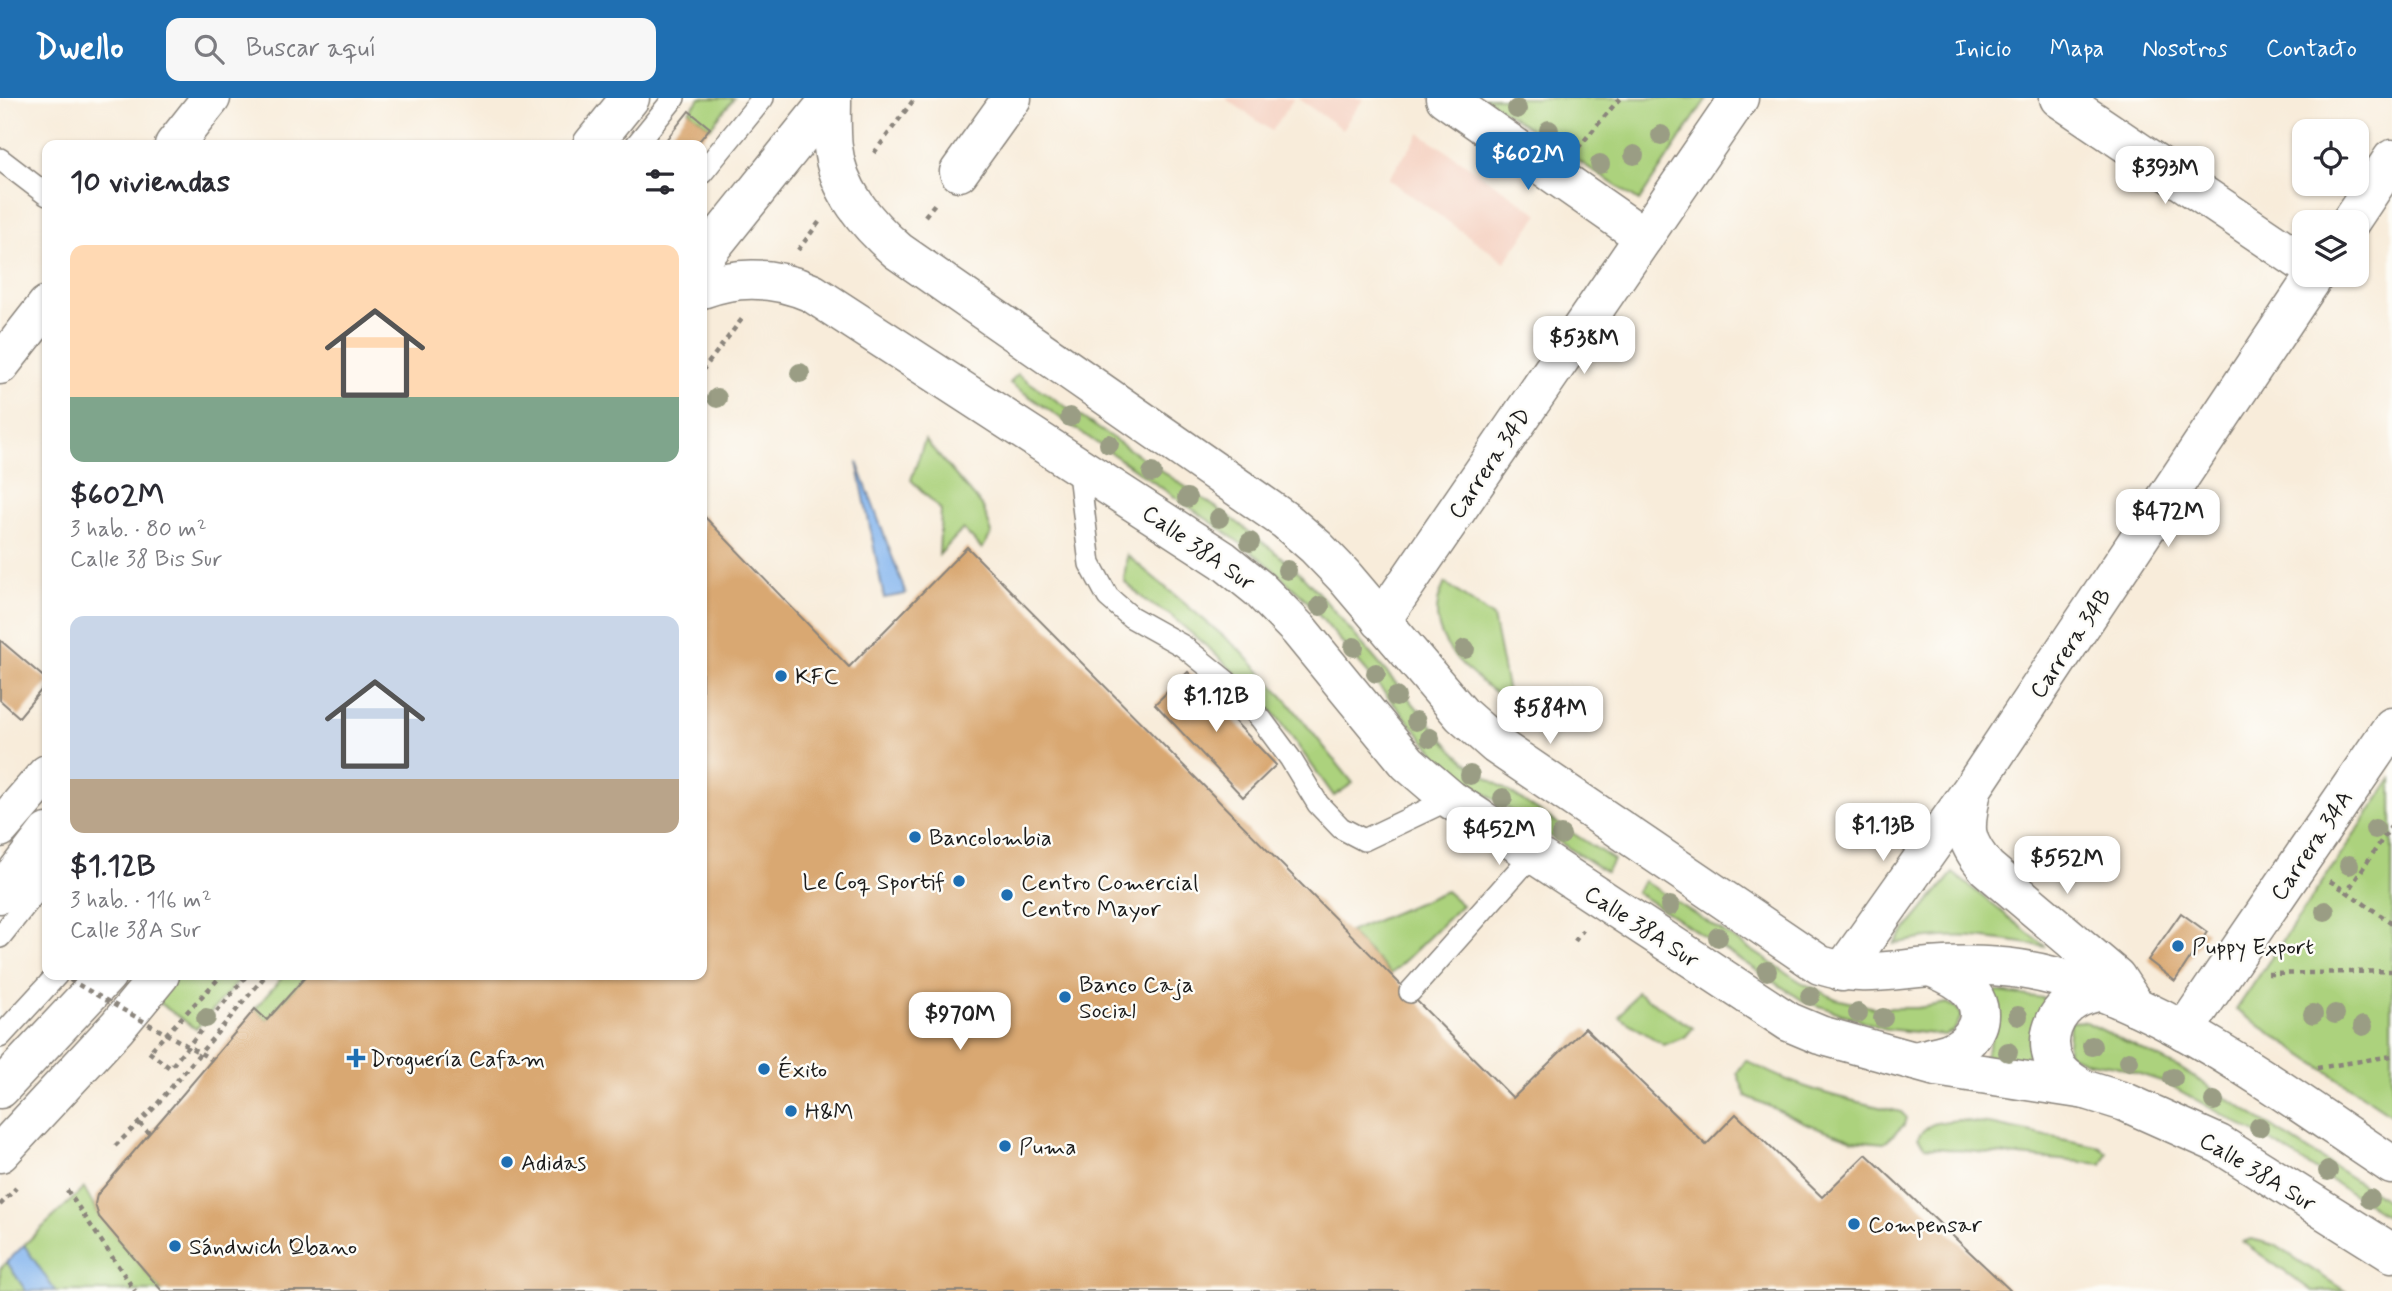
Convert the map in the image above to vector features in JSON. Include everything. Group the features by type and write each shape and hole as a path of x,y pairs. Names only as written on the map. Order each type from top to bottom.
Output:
{"main road":[{"path":"178,140 211,98"},
{"path":"596,140 630,98"},
{"path":"707,253 832,98"},
{"path":"832,98 833,148 839,170 854,204 877,233 898,251 1286,521 1316,547 1462,715 1496,745 1820,965 1842,972 1869,974 1931,967 2017,968 2055,976 2100,991 2184,1031 2225,1055 2392,1165"},
{"path":"959,173 1012,98"},
{"path":"1446,98 1644,237"},
{"name":"Carrera 34D","path":"1381,621 1739,98"},
{"path":"2059,98 2292,255"},
{"path":"2358,210 2392,159"},
{"name":"Calle 38A Sur","path":"707,288 733,280 774,280 812,293 1223,560 1259,589 1299,630 1408,763 1450,799 1789,1021 1820,1035 1913,1062 2086,1090 2124,1102 2219,1144 2392,1253"},
{"name":"Carrera 34B","path":"1842,972 1972,789 2307,287"},
{"path":"0,365 42,311"},
{"name":"Carrera 34A","path":"2184,1031 2391,732"},
{"path":"0,828 42,780"},
{"path":"1972,789 1966,834 1973,851 1987,868 2116,977 2135,1006"},
{"path":"0,894 42,839"},
{"path":"1913,1062 1949,1052 1966,1041 1979,1025 1979,1007 1970,990 1954,977 1931,967"},
{"path":"0,1089 102,980"},
{"path":"0,1153 110,1035 156,980"},
{"path":"2086,1090 2070,1080 2056,1066 2050,1047 2052,1027 2062,1010 2078,998 2100,991"}],"lane":[{"path":"640,140 674,98"},
{"path":"707,167 763,98"},
{"path":"0,159 42,191"},
{"path":"1078,465 1090,564 1108,597 1131,618 1183,646 1226,681 1261,719 1290,758 1318,804 1341,828 1364,840 1450,799"},
{"path":"1410,992 1533,854"},
{"path":"0,937 42,884"},
{"path":"0,1037 54,980"}],"path":[{"path":"867,161 915,98"},
{"path":"1555,174 1620,98"},
{"path":"2392,825 2347,892 2392,923"},
{"path":"2261,974 2392,971"},
{"path":"68,980 211,1059"},
{"path":"149,1052 170,1068 243,980"},
{"path":"115,1146 153,1109 262,980"},
{"path":"2321,1067 2392,1056"},
{"path":"139,1123 149,1133"},
{"path":"67,1190 135,1291"}],"shaded area":[{"path":"1225,98 1294,98 1272,131"},
{"path":"1297,98 1364,98 1342,129"},
{"path":"1420,133 1539,214 1505,262 1388,179"}],"green space":[{"path":"700,98 734,98 710,128 689,111"},
{"path":"1484,98 1707,98 1639,201"},
{"path":"1017,374 1229,516 1274,551 1300,573 1323,598 1452,749 1474,769 1614,860 1606,872 1467,782 1442,761 1306,600 1265,562 1010,383"},
{"path":"925,440 983,507 992,533 982,549 963,529 939,555 941,510 911,480"},
{"path":"1127,555 1241,651 1288,702 1353,783 1334,796 1278,718 1253,690 1170,615 1147,602 1124,581"},
{"path":"1445,583 1493,617 1510,703 1465,667 1452,653 1443,637 1437,620 1438,602"},
{"path":"2392,779 2392,1115 2236,1010"},
{"path":"1953,873 2046,947 1970,937 1934,938 1894,944"},
{"path":"1644,881 1801,982 1836,999 1876,1008 1917,1008 1947,1003 1957,1008 1961,1017 1954,1031 1944,1035 1886,1029 1802,1000 1636,892"},
{"path":"1446,891 1462,905 1391,974 1349,932"},
{"path":"166,980 240,980 196,1029 152,998"},
{"path":"280,980 303,980 267,1020 255,1009"},
{"path":"1986,990 2050,999 2032,1029 2028,1064 1985,1056 1996,1027"},
{"path":"1637,992 1693,1028 1685,1037 1664,1045 1619,1017"},
{"path":"2084,1021 2180,1068 2392,1204 2392,1220 2282,1148 2164,1082 2067,1054 2070,1022"},
{"path":"1746,1060 1802,1086 1901,1112 1906,1117 1904,1125 1884,1143 1853,1140 1808,1124 1746,1096 1737,1073"},
{"path":"1959,1120 2100,1147 2107,1153 2102,1164 1925,1147 1918,1138 1930,1125"},
{"path":"84,1188 100,1217 162,1291 55,1291 24,1245"},
{"path":"2251,1239 2275,1245 2345,1291 2312,1291 2243,1242"},
{"path":"7,1262 26,1291 0,1291 0,1269"}],"water":[{"path":"857,462 906,594 884,598"},
{"path":"24,1245 55,1291 26,1291 7,1262"}],"building":[{"path":"689,111 710,128 700,140 666,140"},
{"name":"Centro Comercial Centro Mayor","path":"707,519 849,667 967,547 1513,1098 1585,1028 1706,1145 1736,1114 1822,1197 1866,1154 2011,1291 162,1291 99,1217 95,1204 97,1195 255,1009 267,1020 303,980 707,980"},
{"path":"0,640 42,676 42,689 19,717 0,700"},
{"path":"1188,672 1276,765 1243,797 1155,704"},
{"name":"Puppy Export","path":"2181,913 2207,932 2175,981 2148,960"}],"place":[{"name":"KFC","path":"781,676"},
{"name":"Bancolombia","path":"915,837"},
{"name":"Le Coq Sportif","path":"959,881"},
{"name":"Centro Comercial Centro Mayor","path":"1007,895"},
{"name":"Puppy Export","path":"2178,946"},
{"name":"Banco Caja Social","path":"1065,997"},
{"name":"Droguería Cafam","path":"356,1058"},
{"name":"Éxito","path":"764,1069"},
{"name":"H&M","path":"791,1111"},
{"name":"Puma","path":"1005,1146"},
{"name":"Adidas","path":"507,1162"},
{"name":"Compensar","path":"1854,1224"},
{"name":"Sándwich Qbano","path":"175,1246"}]}
